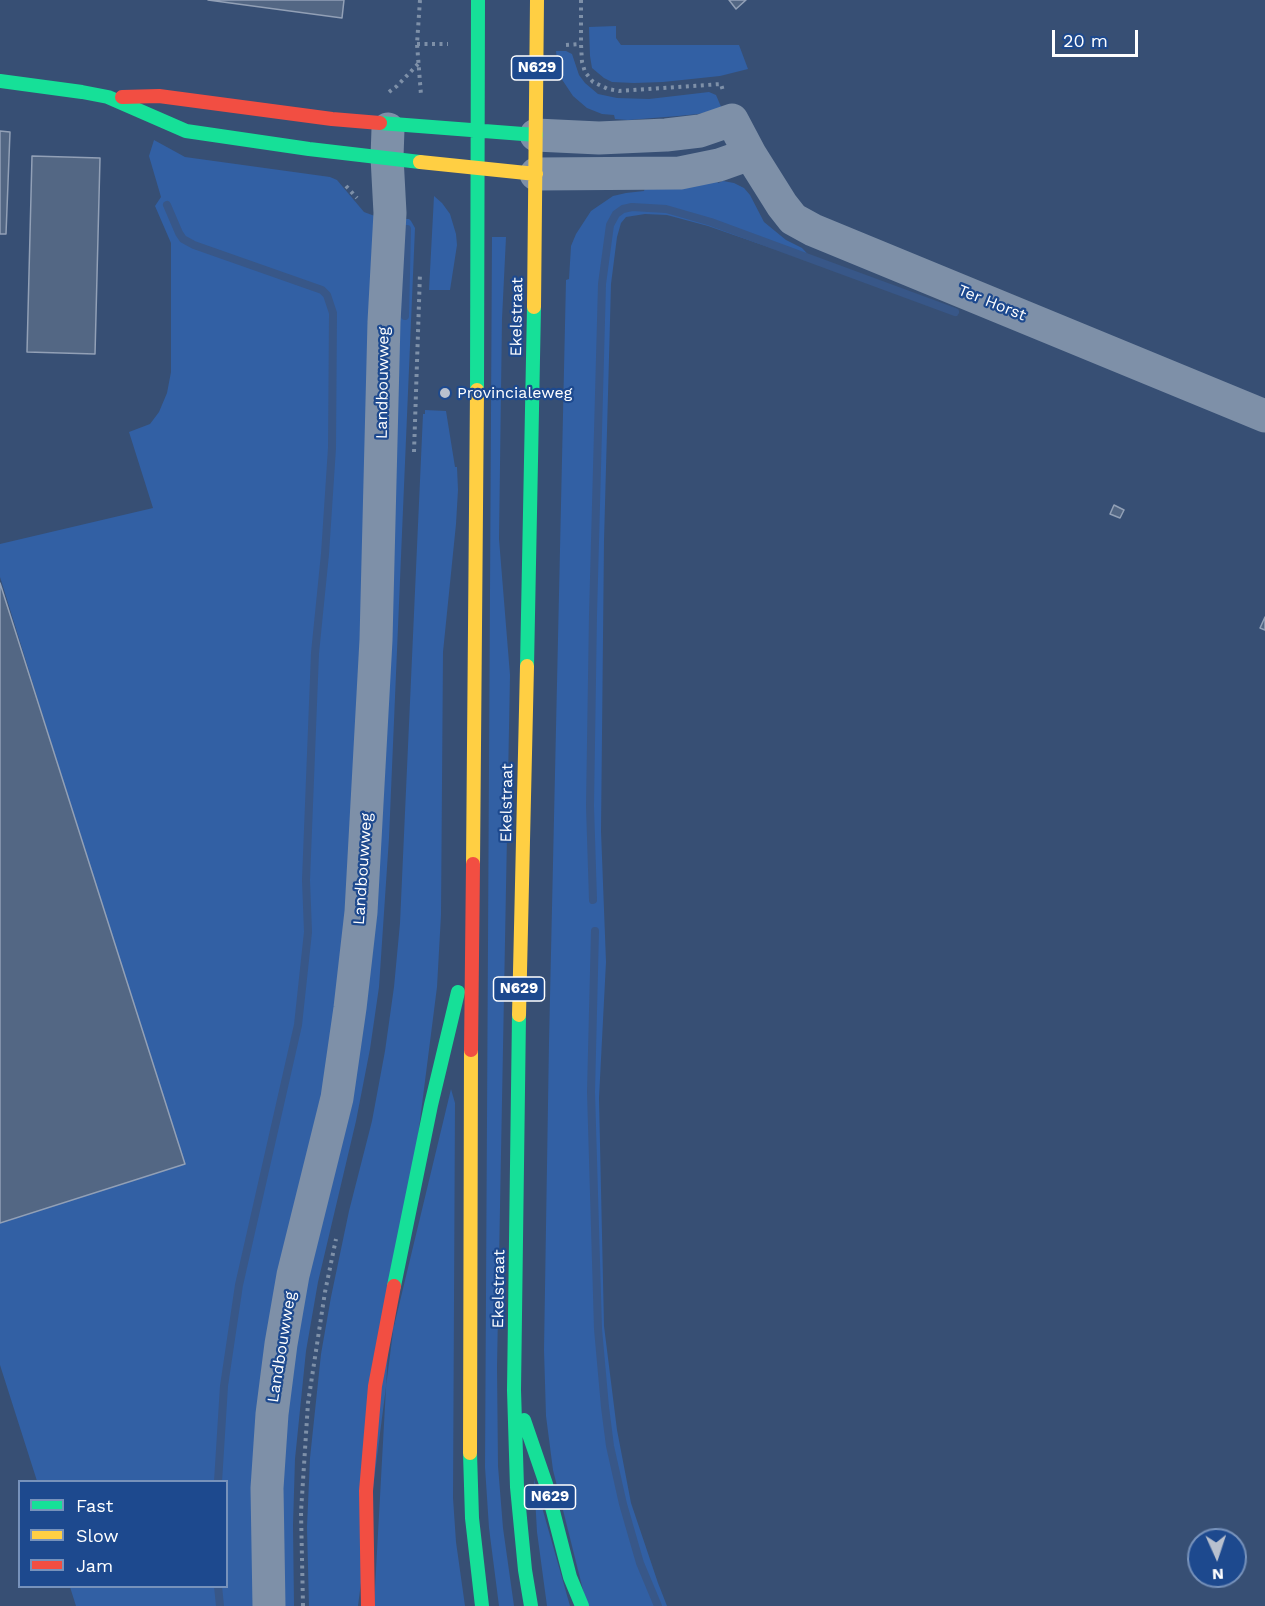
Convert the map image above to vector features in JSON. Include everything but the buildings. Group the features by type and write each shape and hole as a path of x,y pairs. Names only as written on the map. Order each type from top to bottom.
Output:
{"main road":[{"name":"Ekelstraat","path":"478,0 469,1438 472,1518 482,1606"},
{"name":"Ekelstraat","path":"531,1606 517,1487 514,1390 524,733 529,588 536,174 537,0"},
{"path":"0,81 82,92 108,98 186,131 309,149 536,174"},
{"path":"108,98 159,96 332,119 536,135"},
{"name":"N629","path":"368,1606 366,1491 375,1386 431,1105 471,934"},
{"name":"N629","path":"514,1390 546,1484 570,1577 582,1606"}],"street":[{"path":"536,135 598,138 666,135 700,130 732,120"},
{"name":"Ter Horst","path":"732,120 750,154 793,219 813,230 1265,416"},
{"name":"Landbouwweg","path":"269,1606 267,1488 272,1413 281,1344 293,1275 337,1098 361,912 376,640 384,322 390,213 387,157 389,123"},
{"path":"536,174 680,173 719,165 750,154"}],"path":[{"path":"417,44 420,0"},
{"path":"581,0 582,62 585,72 594,82 608,89 619,91 721,84 732,120"}],"shaded area":[{"path":"616,26 616,38 621,45 739,45 748,69 720,76 663,82 612,82 592,68 589,27"},
{"path":"556,51 566,51 572,54 579,75 598,94 617,98 649,99 709,92 716,95 722,109 678,116 615,119 614,115 602,114 587,108 573,96 558,71"},
{"path":"154,140 185,157 330,177 337,180 364,212 380,218 349,910 258,1606 76,1606 70,1588 228,1588 228,1480 37,1480 0,1365 0,1210 178,1153 0,577 0,544 153,508 129,432 150,424 159,412 167,393 171,372 171,243 155,206 161,197 149,156"},
{"path":"716,179 718,183 723,181 734,183 744,188 764,222 786,240 802,248 817,264 708,226 667,215 645,214 626,217 621,223 617,237 611,284 604,541 601,831 606,962 599,1098 604,1326 617,1430 631,1503 667,1606 587,1606 553,1470 546,1416 544,1350 566,280 569,279 571,246 576,234 591,211 613,196 644,191 645,188"},
{"path":"434,196 450,214 456,234 457,245 450,290 429,290"},
{"path":"402,219 409,219 415,228 389,838 379,987 356,1121 318,1282 306,1351 295,1459 294,1606 279,1606 285,1387 336,1143"},
{"path":"492,237 506,237 502,319 499,539 510,675 497,1367 498,1466 503,1528 514,1606 499,1606 489,1528 485,1467"},
{"path":"425,410 446,411 455,467 457,467 458,490 443,652 441,915 437,987 358,1606 309,1606 307,1527 310,1458 321,1354 349,1211 372,1121 394,987 400,923 423,414"},
{"path":"451,1089 455,1103 453,1498 456,1542 465,1606 374,1606 388,1351"},
{"path":"534,1479 570,1606 547,1606 537,1532"}],"waterway":[{"path":"167,205 183,239 194,245 322,290 327,295 333,313 332,448 315,653 306,880 308,932 298,1025 239,1285 224,1386 218,1480"},
{"path":"593,900 590,806 602,284 610,225 616,214 632,207 666,209 711,222 955,312"},
{"path":"405,316 407,229"},
{"path":"595,931 591,1092 598,1329 605,1407 610,1446 623,1504 640,1563 658,1606"},
{"path":"218,1588 220,1606"}],"traffic: fast":[{"path":"477,390 478,0"},
{"path":"0,81 108,97 186,131 420,162"},
{"path":"380,123 536,135"},
{"path":"527,666 534,307"},
{"path":"394,1286 431,1105 458,992"},
{"path":"519,1015 514,1390 517,1487 531,1606"},
{"path":"524,1420 546,1484 570,1577 582,1606"},
{"path":"470,1453 472,1518 482,1606"}],"traffic: slow":[{"path":"534,307 537,0"},
{"path":"420,162 536,174"},
{"path":"473,864 477,390"},
{"path":"519,1015 527,666"},
{"path":"470,1453 471,1050"}],"traffic: jam":[{"path":"122,97 159,96 332,119 380,123"},
{"path":"471,1050 473,864"},
{"path":"368,1606 366,1491 375,1386 394,1286"}],"place":[{"name":"Provincialeweg","path":"445,393"}]}
